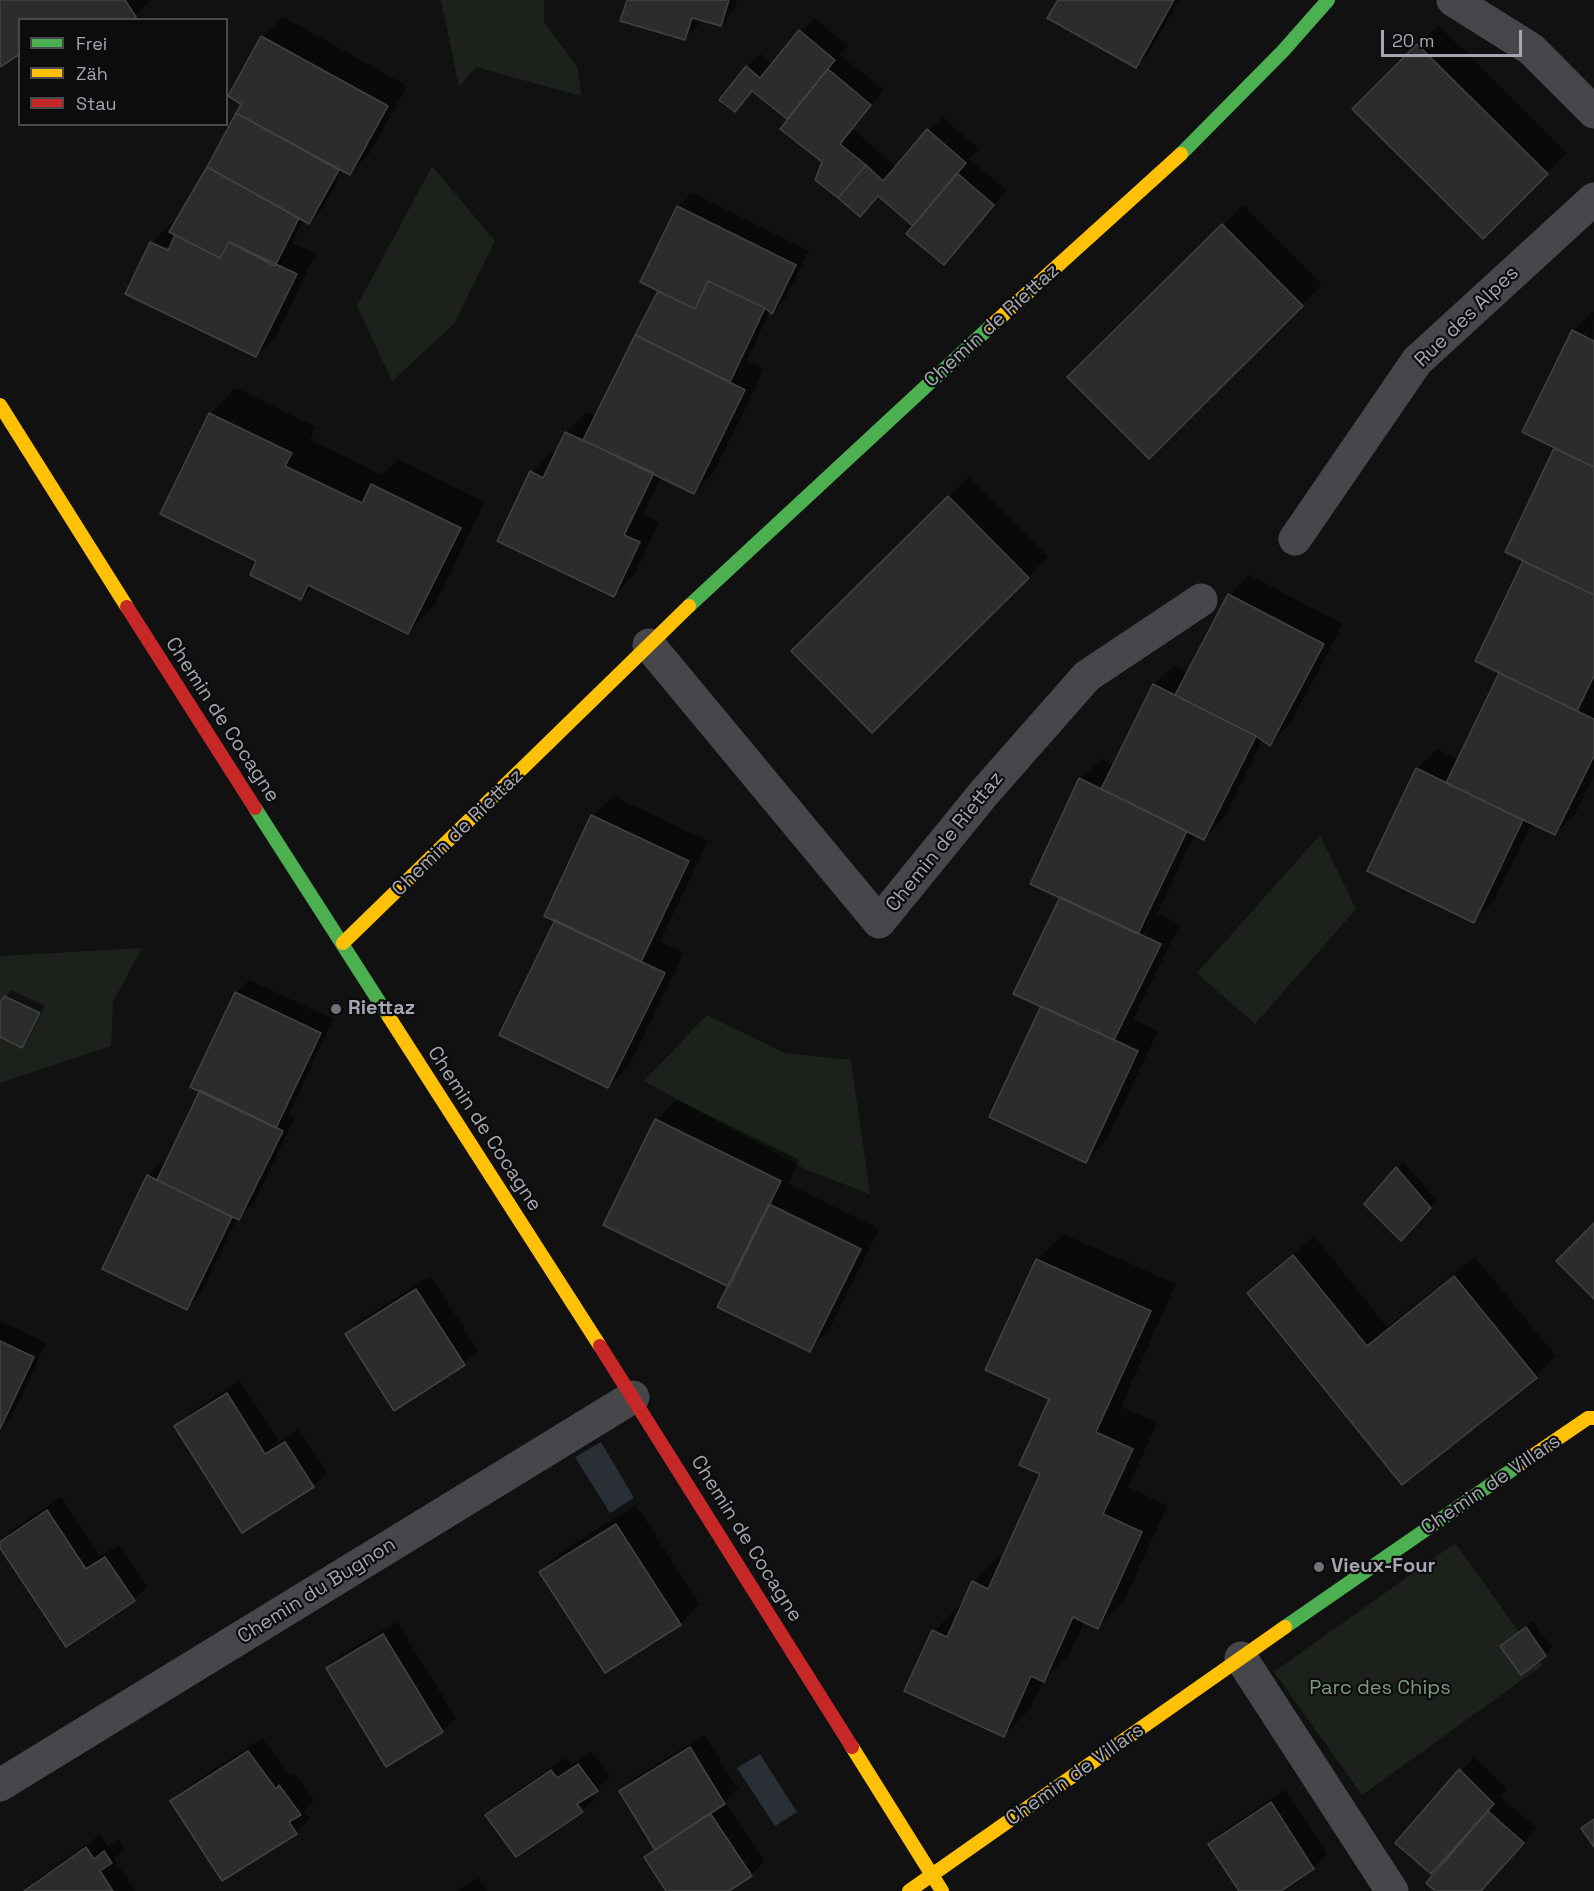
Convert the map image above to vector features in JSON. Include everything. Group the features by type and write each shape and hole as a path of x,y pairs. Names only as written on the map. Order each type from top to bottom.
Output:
{"street":[{"name":"Chemin de Riettaz","path":"343,944 523,771 649,645 1168,164 1280,56 1328,0"},
{"path":"1454,0 1531,49 1594,112"},
{"name":"Rue des Alpes","path":"1295,539 1417,361 1594,199"},
{"name":"Chemin de Cocagne","path":"0,405 633,1397 942,1891"},
{"name":"Chemin de Riettaz","path":"649,645 879,922 984,793 1087,676 1201,600"},
{"name":"Chemin du Bugnon","path":"0,1785 633,1397"},
{"name":"Chemin de Villars","path":"909,1891 1456,1507 1588,1418 1594,1418"},
{"path":"1241,1658 1392,1891"}],"green space":[{"path":"441,0 544,0 544,22 578,68 581,96 476,67 459,87"},
{"path":"432,166 495,241 454,324 392,381 357,306"},
{"path":"1320,835 1356,909 1255,1024 1197,973"},
{"path":"142,948 113,1002 111,1046 0,1083 0,956"},
{"path":"707,1015 784,1053 851,1060 870,1194 809,1171 644,1081"},
{"name":"Parc des Chips","path":"1455,1543 1543,1665 1362,1795 1274,1672"}],"shaded area":[{"path":"601,1442 634,1498 610,1513 575,1457"},
{"path":"760,1754 797,1812 775,1826 737,1768"}],"building":[{"path":"0,0 125,0 136,17 18,18 18,55 0,67"},
{"path":"627,0 729,0 721,26 692,18 685,40 620,21"},
{"path":"1058,0 1174,0 1136,68 1047,18"},
{"path":"799,30 835,60 787,119 752,91 735,112 719,100 746,66 760,78"},
{"path":"261,36 388,106 350,175 236,113 241,104 228,96"},
{"path":"1417,44 1548,174 1483,239 1352,109"},
{"path":"828,69 871,105 840,144 866,165 838,198 815,180 822,162 780,129"},
{"path":"236,113 339,170 309,224 207,167"},
{"path":"927,129 966,163 913,226 878,196 860,217 838,198 866,165 883,181"},
{"path":"207,167 299,218 275,266 229,242 220,258 169,232"},
{"path":"957,173 994,205 944,265 906,234"},
{"path":"677,206 796,265 772,314 765,308 708,281 695,309 640,282"},
{"path":"1222,224 1303,306 1149,459 1067,377"},
{"path":"175,235 220,258 229,242 297,274 256,357 125,294 150,242 168,250"},
{"path":"708,281 765,308 730,382 635,335 658,291 695,309"},
{"path":"1572,330 1594,341 1594,467 1522,432"},
{"path":"635,335 745,390 694,494 583,440"},
{"path":"209,413 292,453 285,466 362,503 371,484 461,528 408,634 308,585 301,600 250,575 256,561 160,514"},
{"path":"565,432 654,473 624,535 640,542 614,597 497,541 530,471 543,478"},
{"path":"1554,448 1594,467 1594,595 1505,552"},
{"path":"948,496 1029,578 872,733 791,651"},
{"path":"1523,561 1594,595 1594,676 1577,711 1475,661"},
{"path":"1228,594 1324,644 1270,746 1256,736 1175,695"},
{"path":"1499,673 1594,719 1594,756 1555,835 1446,783"},
{"path":"1153,684 1256,736 1204,840 1101,789"},
{"path":"1416,768 1523,820 1474,923 1367,871"},
{"path":"1079,778 1187,831 1138,934 1030,884"},
{"path":"591,815 689,861 641,962 544,916"},
{"path":"1060,897 1161,944 1114,1040 1013,994"},
{"path":"555,920 665,973 608,1088 499,1035"},
{"path":"235,992 321,1033 276,1128 190,1087"},
{"path":"4,996 40,1013 22,1048 0,1037 0,1003"},
{"path":"1041,1006 1138,1051 1086,1163 989,1117"},
{"path":"200,1090 283,1131 239,1220 157,1180"},
{"path":"655,1119 781,1181 729,1287 603,1225"},
{"path":"1396,1167 1431,1208 1401,1241 1364,1204"},
{"path":"147,1175 232,1217 187,1310 102,1269"},
{"path":"769,1204 861,1249 810,1352 717,1307"},
{"path":"1594,1223 1594,1299 1556,1261"},
{"path":"1293,1255 1367,1346 1454,1276 1537,1378 1402,1485 1247,1293"},
{"path":"1036,1259 1151,1311 1096,1432 1133,1449 1103,1514 1142,1532 1098,1629 1073,1617 1044,1682 1031,1676 1004,1737 904,1691 932,1630 947,1637 972,1581 988,1589 1040,1474 1019,1465 1049,1399 985,1370"},
{"path":"416,1289 465,1365 394,1411 345,1334"},
{"path":"0,1341 34,1357 0,1429"},
{"path":"227,1393 265,1454 285,1442 314,1487 242,1533 174,1426"},
{"path":"47,1510 86,1569 105,1557 135,1601 66,1647 0,1548 0,1542"},
{"path":"616,1524 681,1625 605,1673 539,1572"},
{"path":"1526,1627 1546,1656 1521,1675 1500,1646"},
{"path":"383,1634 443,1732 386,1767 326,1668"},
{"path":"690,1747 725,1804 655,1850 619,1791"},
{"path":"248,1751 276,1789 279,1785 301,1815 289,1822 297,1834 222,1881 170,1801"},
{"path":"578,1764 598,1791 577,1804 583,1812 516,1857 485,1815 551,1770 557,1778"},
{"path":"1459,1769 1494,1804 1431,1874 1395,1843"},
{"path":"1271,1802 1314,1869 1281,1891 1239,1891 1208,1844"},
{"path":"1488,1811 1524,1843 1481,1891 1435,1891 1426,1883"},
{"path":"710,1813 752,1876 729,1891 666,1891 644,1857"},
{"path":"1594,1819 1594,1847 1581,1828"},
{"path":"86,1847 94,1859 104,1851 112,1863 100,1871 113,1891 24,1891"}],"traffic: fast":[{"path":"1181,154 1283,51 1328,0"},
{"path":"689,606 991,326"},
{"path":"255,808 389,1017"},
{"path":"1285,1627 1522,1463"}],"traffic: slow":[{"path":"991,326 1181,154"},
{"path":"0,405 127,607"},
{"path":"343,943 689,606"},
{"path":"389,1017 600,1346"},
{"path":"1522,1463 1588,1418 1594,1418"},
{"path":"909,1891 1285,1627"},
{"path":"852,1747 942,1891"}],"traffic: jam":[{"path":"127,607 255,808"},
{"path":"600,1346 852,1747"}],"place":[{"name":"Riettaz","path":"336,1009"},
{"name":"Vieux-Four","path":"1319,1567"}]}
